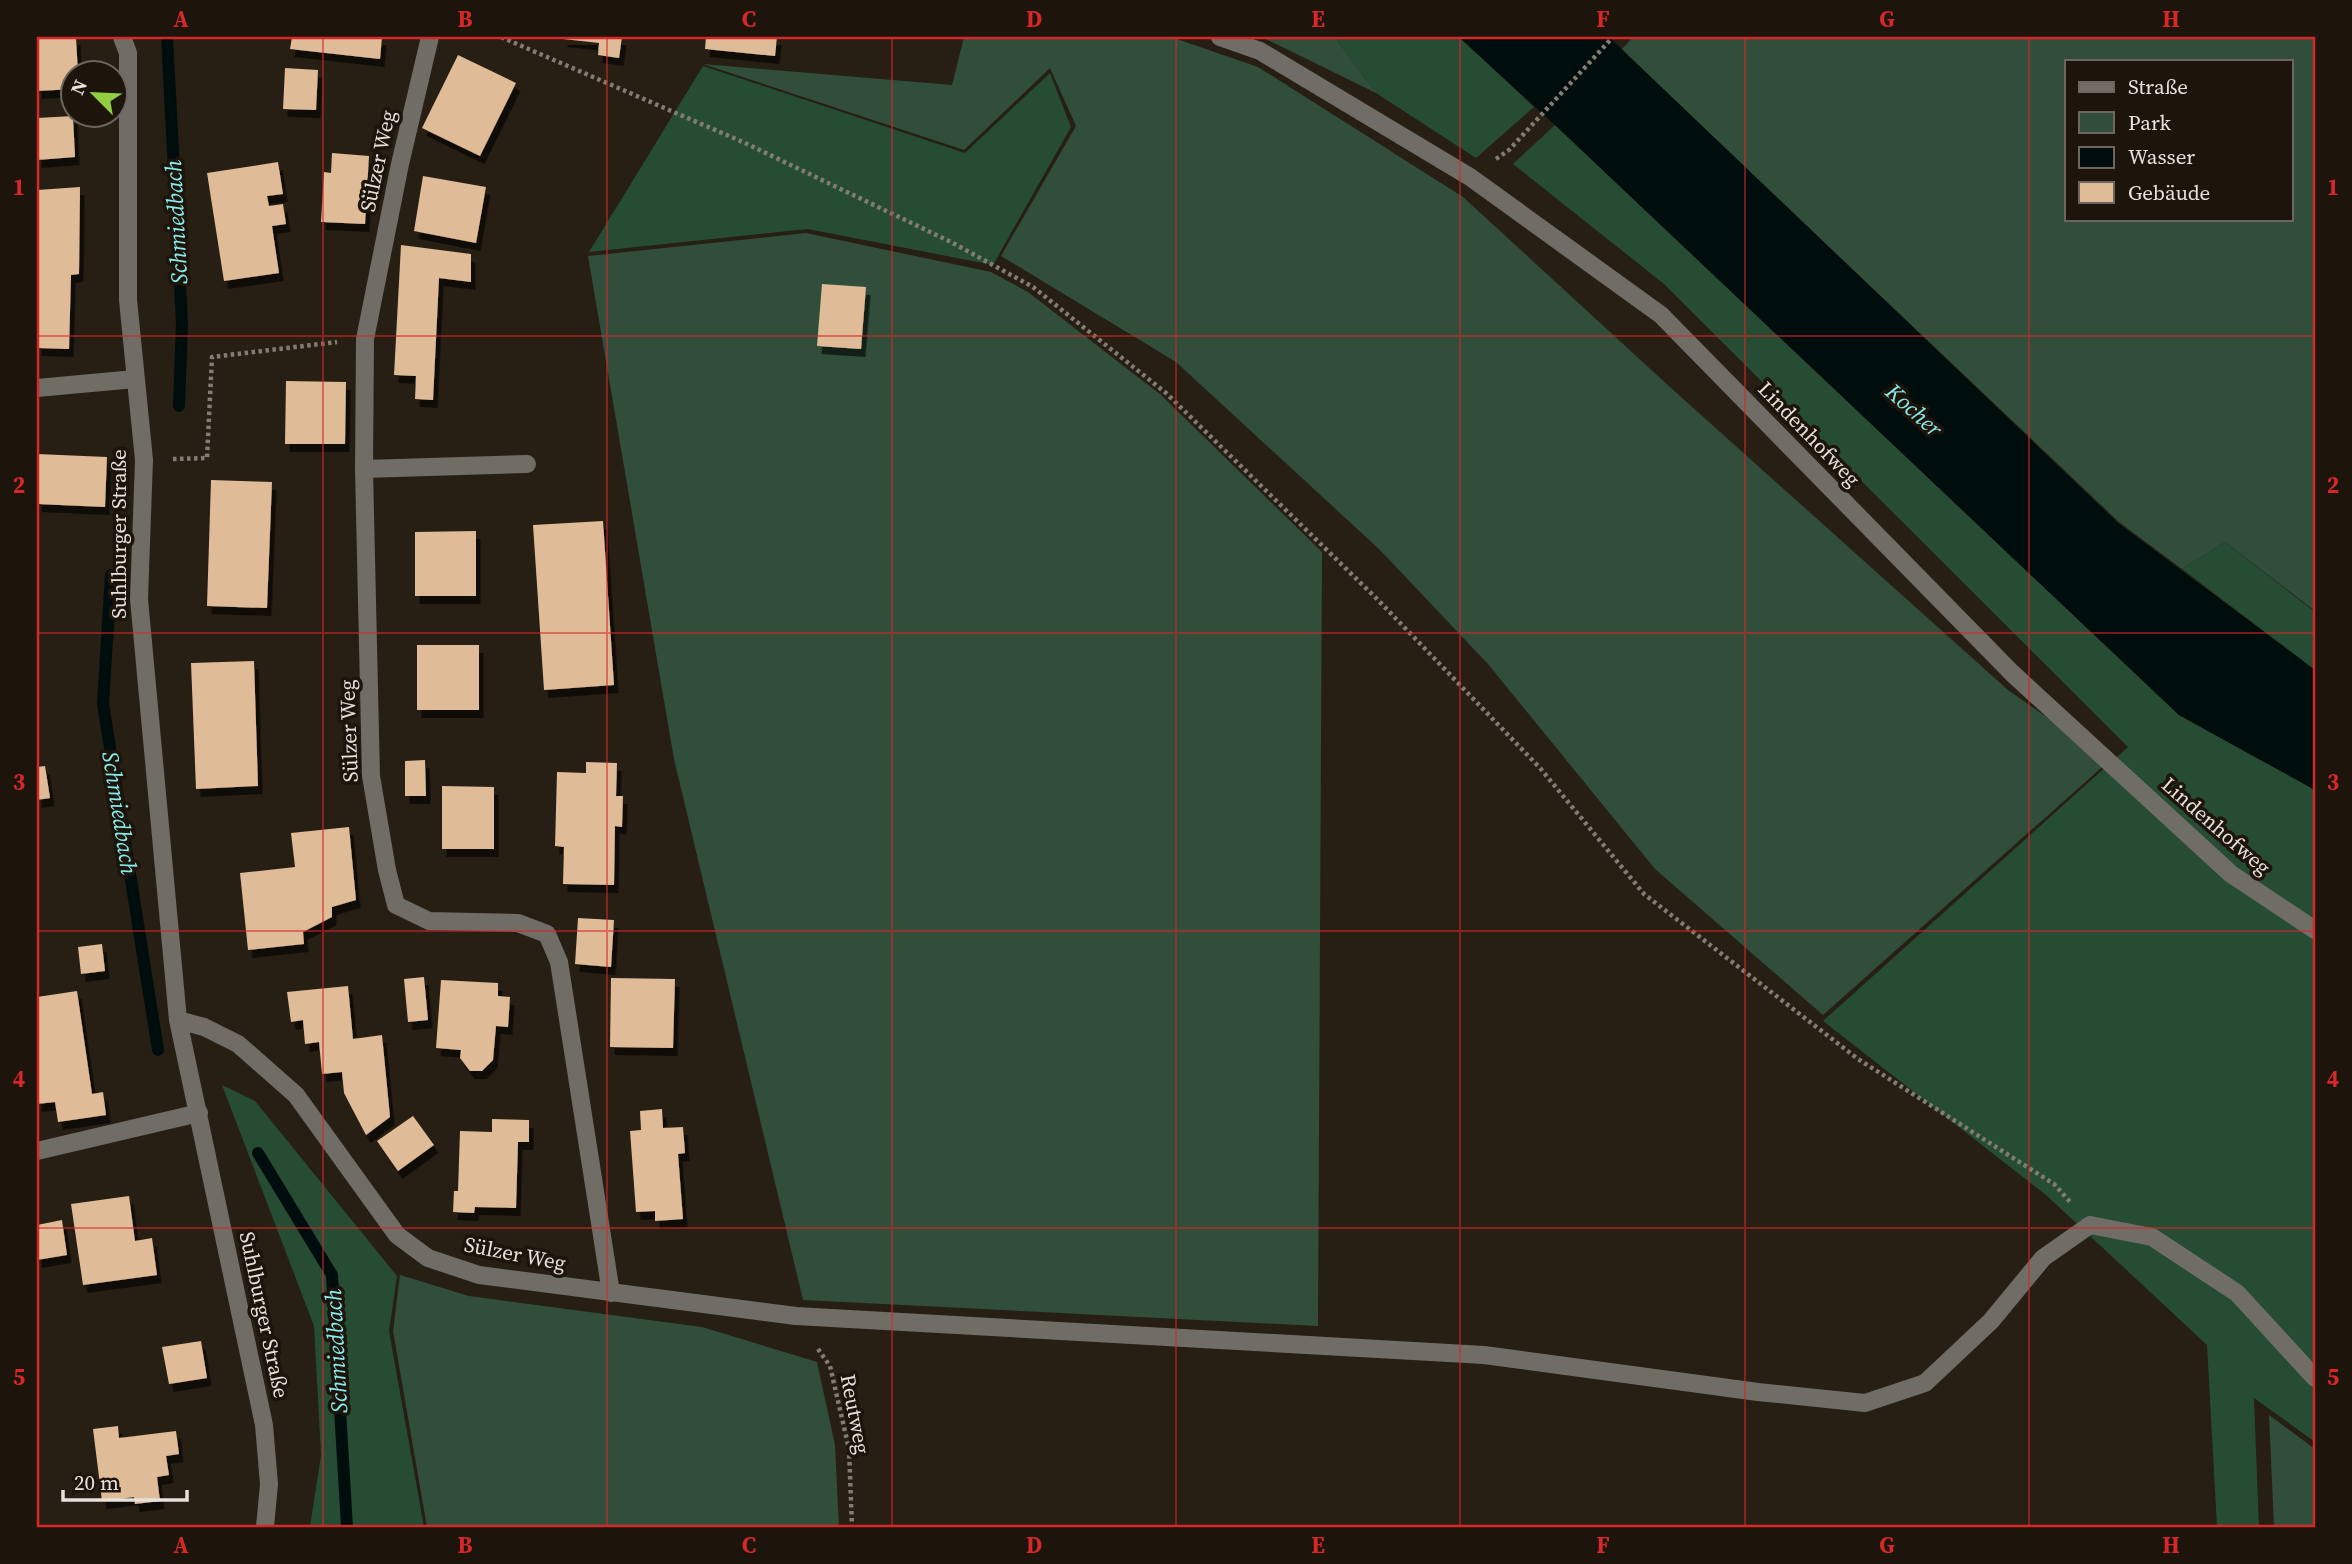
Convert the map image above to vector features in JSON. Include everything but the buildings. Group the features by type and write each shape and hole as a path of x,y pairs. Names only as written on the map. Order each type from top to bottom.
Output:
{"street":[{"name":"Suhlburger Straße","path":"122,37 128,53 128,300 144,460 139,599 178,1020 264,1425 269,1484 265,1527"},
{"name":"Sülzer Weg","path":"430,37 400,164 365,339 364,469 371,776 387,870 396,905 429,921 518,923 547,934 559,962 611,1293"},
{"name":"Lindenhofweg","path":"1220,37 1260,51 1470,177 1661,315 2022,682 2231,874 2315,930"},
{"path":"37,388 135,379"},
{"path":"364,469 527,464"},
{"name":"Sülzer Weg","path":"178,1020 204,1027 238,1044 296,1096 397,1235 428,1258 480,1275 796,1316 1484,1355 1758,1392 1865,1403 1925,1383 1991,1321 2043,1258 2090,1225"},
{"path":"37,1151 199,1113"},
{"path":"2090,1225 2152,1237 2237,1293 2315,1378"}],"path":[{"path":"502,37 745,143 951,242 1033,288 1166,393 1377,599 1540,768 1644,894 1858,1059 2054,1184 2090,1225"},
{"path":"1509,150 1613,37"},
{"path":"144,460 207,458 212,357 365,339"},
{"name":"Reutweg","path":"796,1316 830,1366 849,1449 852,1527"}],"green space":[{"path":"964,37 1171,37 1258,67 1463,197 1671,388 2008,690 2109,761 1823,1015 1655,869 1488,664 1379,549 1176,362 1001,256 1076,126 1050,68 964,150 703,64 952,85"},
{"path":"1262,37 1335,37 1376,93"},
{"path":"1335,37 1459,37 1534,107 1476,158 1376,93"},
{"path":"1633,37 2315,37 2315,611 2225,542 2182,569 2119,522 1622,49"},
{"path":"703,66 965,153 1050,73 1071,127 993,265 808,229 589,252"},
{"path":"1555,125 2179,715 2315,790 2315,1442 2254,1398 2259,1527 2217,1527 2207,1345 2046,1195 1823,1021 2128,747 1664,284 1513,164"},
{"path":"806,233 991,272 1028,292 1161,395 1322,552 1318,1326 803,1300 674,759 588,256"},
{"path":"2225,542 2315,612 2315,670 2182,569"},
{"path":"222,1085 255,1101 397,1276 389,1331 424,1527 310,1527 321,1455 314,1326"},
{"path":"400,1275 469,1296 702,1327 817,1362 835,1445 839,1527 427,1527 393,1331"},
{"path":"2269,1415 2315,1449 2315,1527 2274,1527"}],"water":[{"name":"Kocher","path":"1459,37 1609,37 2118,523 2315,670 2315,790 2179,715"}],"waterway":[{"name":"Schmiedbach","path":"167,37 182,323 179,406"},
{"name":"Schmiedbach","path":"111,575 103,704 158,1050"},
{"name":"Schmiedbach","path":"258,1153 332,1275 347,1527"}]}
